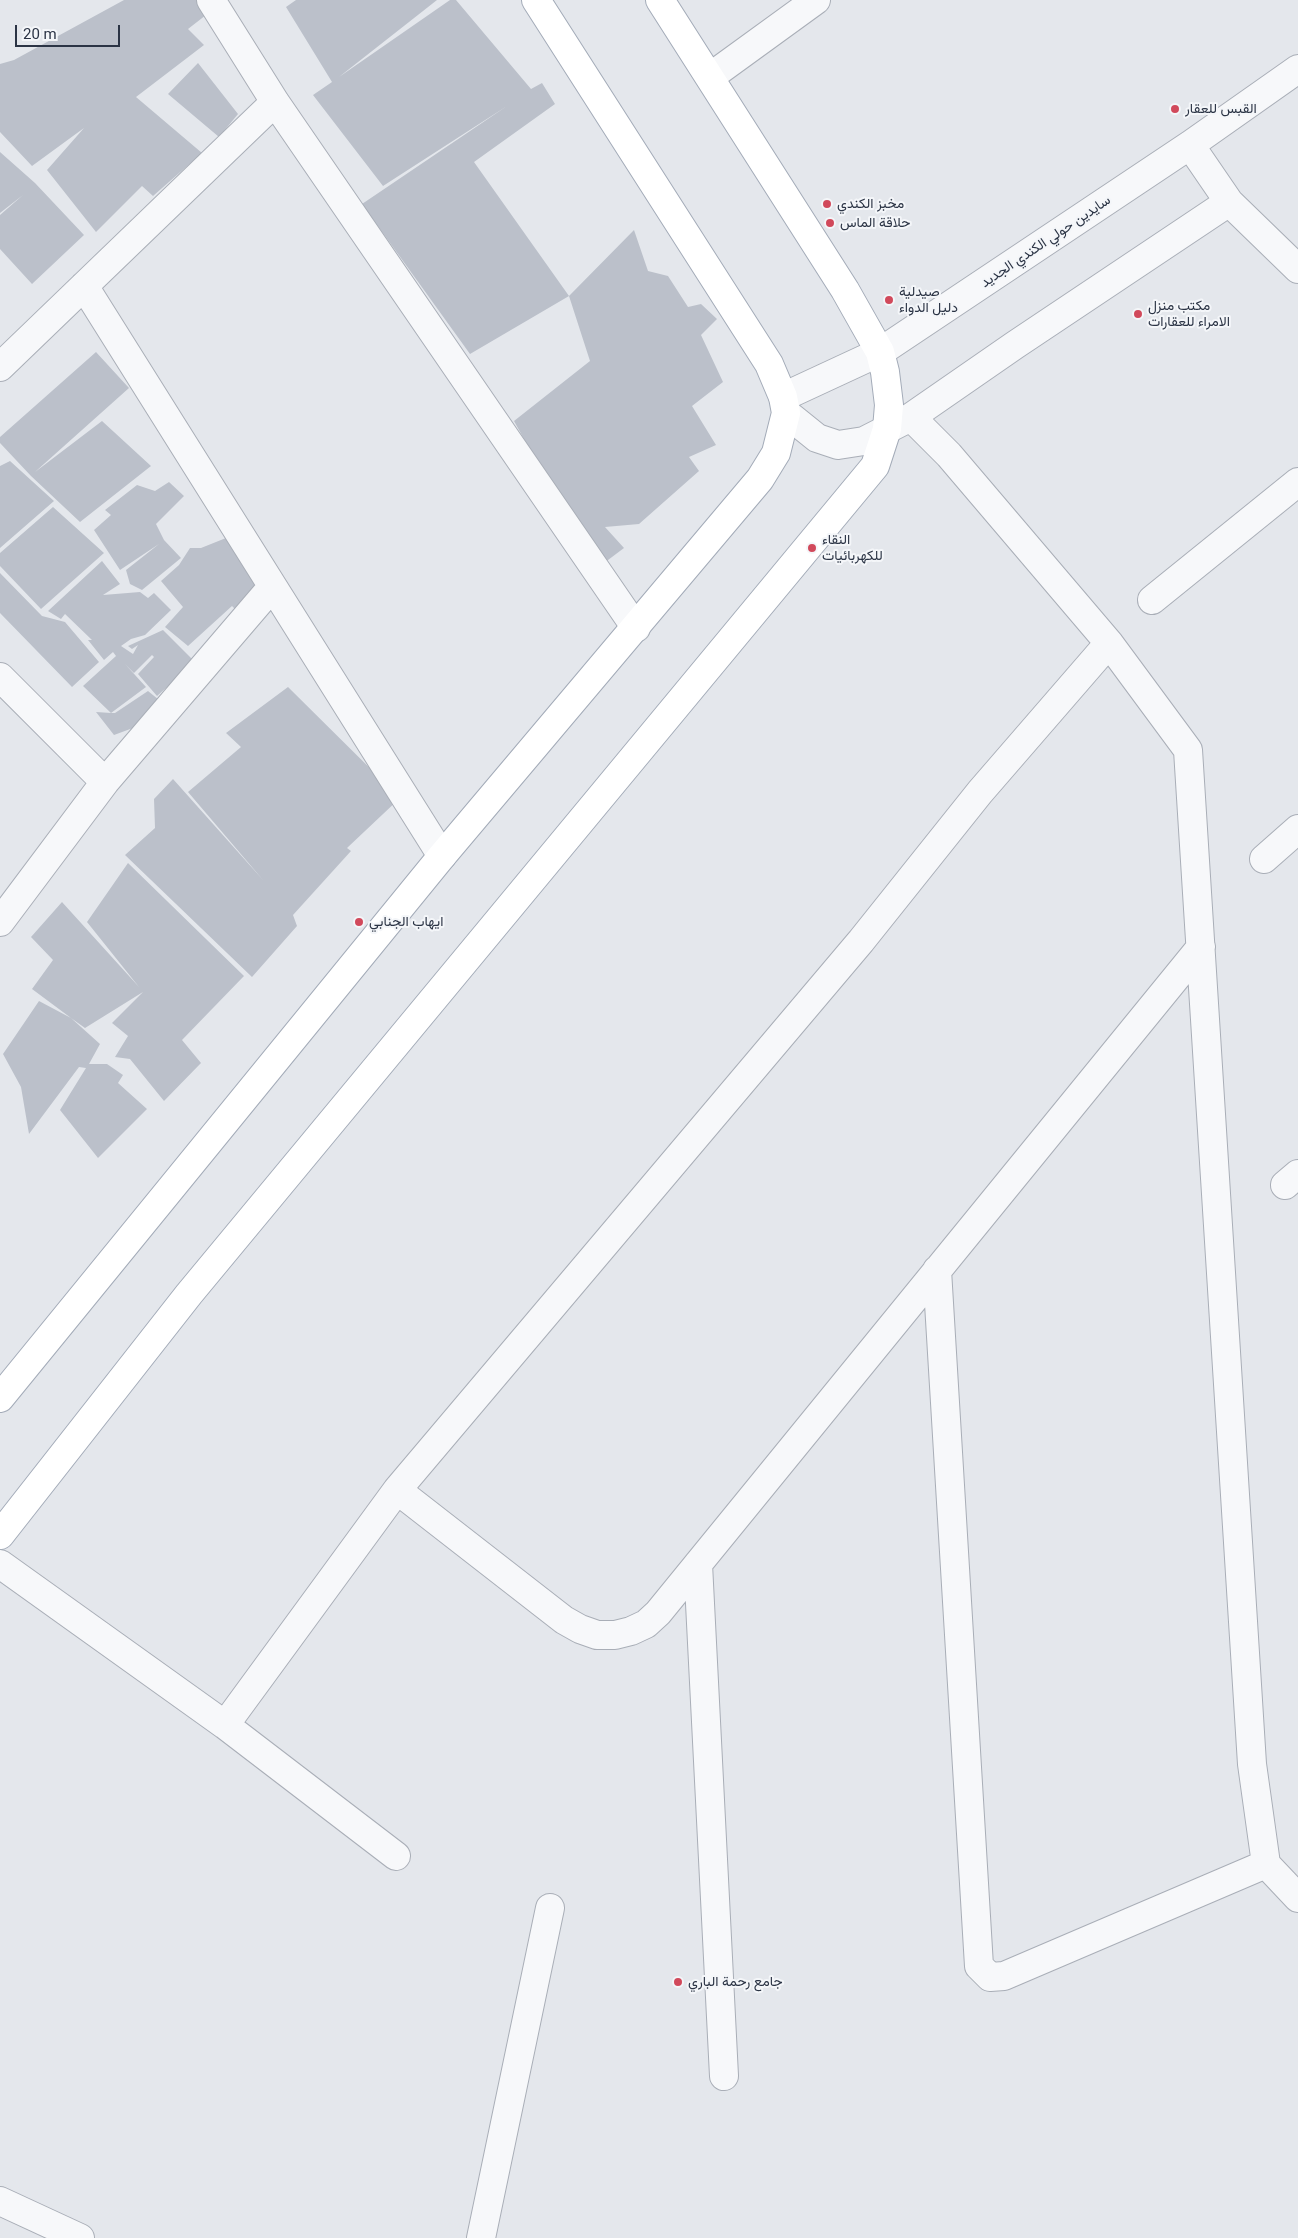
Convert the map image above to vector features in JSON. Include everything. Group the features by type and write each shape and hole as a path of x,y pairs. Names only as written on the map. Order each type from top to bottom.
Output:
{"main road":[{"path":"0,1398 442,856 760,479 776,453 784,405 769,364 758,344 536,0"},
{"path":"0,1535 195,1286 875,466 887,429 889,405 885,372 880,352 845,290 660,0"}],"street":[{"path":"210,0 275,102 636,628"},
{"path":"710,77 816,0"},
{"name":"سايدين حولي الكندي الجديد","path":"784,405 880,352 1190,145 1298,68"},
{"path":"0,367 275,102"},
{"path":"1190,145 1229,202 1298,270"},
{"path":"784,405 817,438 838,445 864,441 911,416 1229,202"},
{"path":"84,286 442,856"},
{"path":"911,416 948,454 1108,642 1188,750 1252,1764 1266,1864 1298,1898"},
{"path":"1152,600 1298,482"},
{"path":"0,922 105,782 272,587"},
{"path":"225,1725 397,1490 861,941 980,792 1108,642"},
{"path":"0,677 105,782"},
{"path":"1264,859 1298,829"},
{"path":"397,1490 564,1620 580,1629 597,1635 615,1635 631,1632 646,1624 658,1613 1201,947"},
{"path":"937,1270 979,1966 990,1977 1004,1976 1266,1864"},
{"path":"0,1564 225,1725 396,1856"},
{"path":"698,1564 724,2076"},
{"path":"482,2238 550,1908"},
{"path":"0,2201 80,2238"}],"building":[{"path":"124,0 205,0 215,8 188,29 204,45 136,97 202,153 153,196 142,186 96,232 47,170 84,128 32,166 0,132 0,64 14,60"},
{"path":"296,0 437,0 339,77 450,0 456,0 531,89 542,83 555,104 474,162 569,296 470,354 362,204 507,106 383,186 313,95 332,82 286,7"},
{"path":"198,63 238,114 219,137 168,94"},
{"path":"0,152 35,183 84,235 32,284 0,249 0,215 23,195 0,213"},
{"path":"634,230 648,271 668,276 688,307 701,304 717,319 701,335 723,382 692,406 716,445 689,457 699,471 639,524 605,527 624,548 596,569 514,421 590,361 569,296"},
{"path":"96,352 129,388 35,472 102,421 151,466 80,522 31,476 0,443 0,437"},
{"path":"10,461 54,501 0,548 0,466"},
{"path":"169,482 184,496 156,524 164,540 181,558 142,590 130,584 126,570 159,544 120,570 94,530 111,515 105,510 137,485 155,491"},
{"path":"53,507 104,553 41,609 0,566 0,553"},
{"path":"226,538 263,586 236,610 232,606 188,646 165,627 183,607 161,581 179,565 190,548 201,548"},
{"path":"102,561 120,584 103,595 140,592 148,598 154,593 171,610 145,635 131,639 121,646 133,654 138,645 132,649 128,646 163,630 195,662 157,696 138,674 154,657 152,655 134,673 125,664 146,687 111,713 83,686 116,656 113,652 104,660 88,640 92,640 65,614 61,619 48,611"},
{"path":"0,573 42,616 65,622 99,662 72,687 0,613"},
{"path":"288,687 400,798 347,848 351,851 293,915 297,926 252,977 125,855 155,828 154,799 173,779 263,880 188,792 241,747 226,733"},
{"path":"148,691 164,704 141,725 114,735 96,712 115,713"},
{"path":"128,863 244,976 182,1040 201,1063 164,1101 130,1059 115,1057 128,1036 112,1023 143,992 85,1028 32,989 53,960 31,937 62,902 139,987 87,922"},
{"path":"39,1001 71,1018 100,1044 89,1064 107,1064 123,1075 118,1083 147,1109 98,1158 60,1110 86,1068 79,1067 29,1134 21,1087 3,1054"}],"place":[{"name":"القبس للعقار","path":"1175,109"},
{"name":"مخبز الكندي","path":"827,204"},
{"name":"حلاقة الماس","path":"830,223"},
{"name":"صيدلية دليل الدواء","path":"889,300"},
{"name":"مكتب منزل الامراء للعقارات","path":"1138,314"},
{"name":"النقاء للكهربائيات","path":"812,548"},
{"name":"ايهاب الجنابي","path":"359,922"},
{"name":"جامع رحمة الباري","path":"678,1982"}]}
